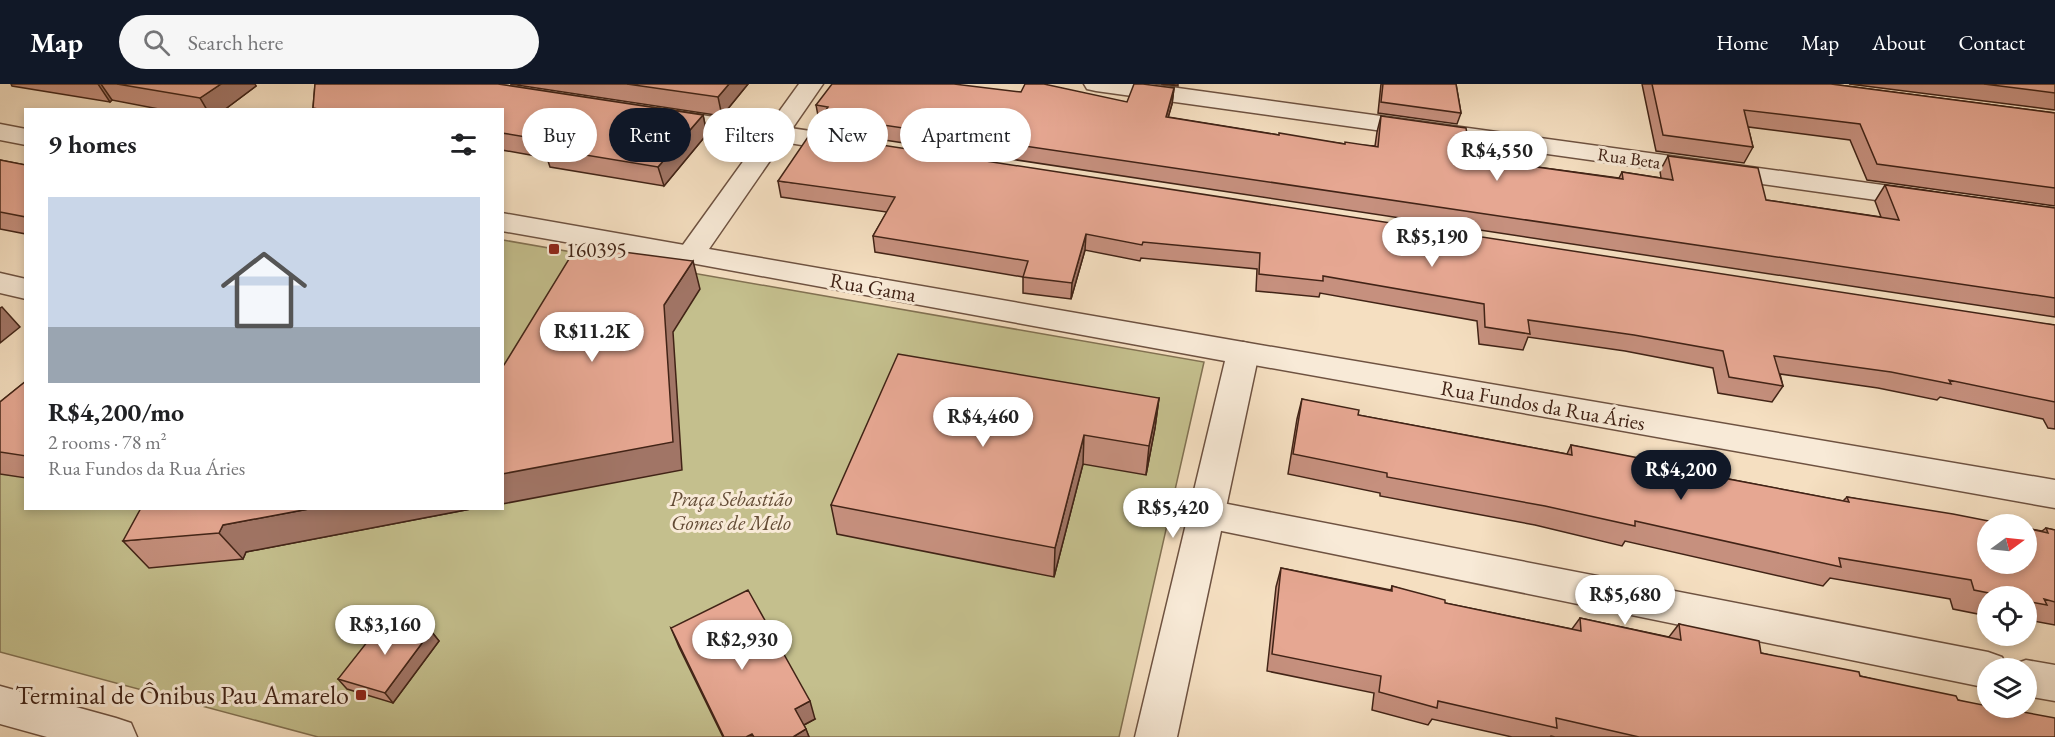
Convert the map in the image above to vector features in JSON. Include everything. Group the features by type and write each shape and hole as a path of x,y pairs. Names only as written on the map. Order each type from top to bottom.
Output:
{"street":[{"path":"795,108 812,84"},
{"name":"Rua Beta","path":"1096,84 1948,202"},
{"path":"0,132 24,137"},
{"path":"690,255 756,162"},
{"name":"Rua Gama","path":"504,222 1244,353"},
{"path":"0,283 24,289"},
{"path":"1156,737 1244,353"},
{"name":"Rua Fundos da Rua Áries","path":"1244,353 2055,495"},
{"path":"1207,514 1977,668"},
{"path":"2037,680 2055,683"},
{"path":"0,705 116,737"}],"green space":[{"name":"Praça Sebastião Gomes de Melo","path":"504,240 1204,362 1119,737 318,737 0,652 0,425 24,405 24,510 504,510"}],"building":[{"path":"117,84 221,84 200,98"},
{"path":"315,84 498,84 657,108 609,108 609,159 597,157 597,108 522,108 522,136 504,133 504,108 313,108"},
{"path":"627,84 729,84 718,97"},
{"path":"832,84 954,84 1021,92 1025,84 1044,84 1127,102 1134,84 1143,84 1174,88 1166,117 1279,135 1279,133 1378,147 1381,116 1466,128 1471,158 1623,179 1622,172 1673,180 1668,156 1758,168 1766,200 1899,220 1885,185 2055,208 2055,298 1031,147 1031,108 900,108 900,128 888,126 888,108 827,108 816,105"},
{"path":"1383,84 1456,84 1461,113 1381,102"},
{"path":"1652,84 1831,84 2055,113 2055,188 1877,164 1860,124 1744,110 1753,147 1663,135"},
{"path":"1984,84 2055,84 2055,93"},
{"path":"691,113 703,115 691,129"},
{"path":"807,138 807,162 888,162 888,146 900,148 900,162 993,162 2055,325 2055,402 1949,380 1951,384 1891,372 1774,356 1783,386 1729,377 1723,351 1634,335 1528,320 1530,334 1485,327 1484,304 1323,276 1323,281 1259,274 1260,253 1143,242 1142,245 1086,234 1072,283 1023,277 1028,261 873,236 895,197 778,181 791,162 795,162 795,156"},
{"path":"0,160 24,165 24,217 0,212"},
{"path":"628,162 662,162 658,167"},
{"path":"577,246 693,261 664,305 673,442 504,474 504,365"},
{"path":"898,354 1159,398 1149,446 1084,435 1055,548 831,505"},
{"path":"24,383 24,456 0,452 0,402"},
{"path":"1302,399 1359,410 1358,415 1572,455 1571,445 1717,473 1718,477 1849,502 1847,497 1977,519 1977,574 2037,574 2037,530 2048,533 2046,528 2055,530 2055,602 2044,599 2047,605 2037,603 2037,586 1977,586 1977,591 1974,590 1971,580 1839,558 1841,567 1635,521 1635,526 1545,506 1387,477 1387,473 1293,454"},
{"path":"140,510 303,510 223,525 219,533 123,541"},
{"path":"1281,568 1392,591 1392,586 1445,600 1445,603 1581,631 1580,618 1681,640 1679,624 1759,641 1761,653 1859,672 1860,676 1956,696 1958,700 1977,704 1977,718 2037,718 2037,715 2055,718 2055,737 1639,737 1556,718 1557,728 1438,701 1437,708 1379,692 1381,676 1272,654"},
{"path":"748,590 810,701 795,709 806,729 793,737 754,737 752,734 746,737 724,737 671,628"},
{"path":"386,618 431,631 385,693 338,679"}],"place":[{"name":"160395","path":"554,249"},
{"name":"Terminal de Ônibus Pau Amarelo","path":"361,695"}]}
